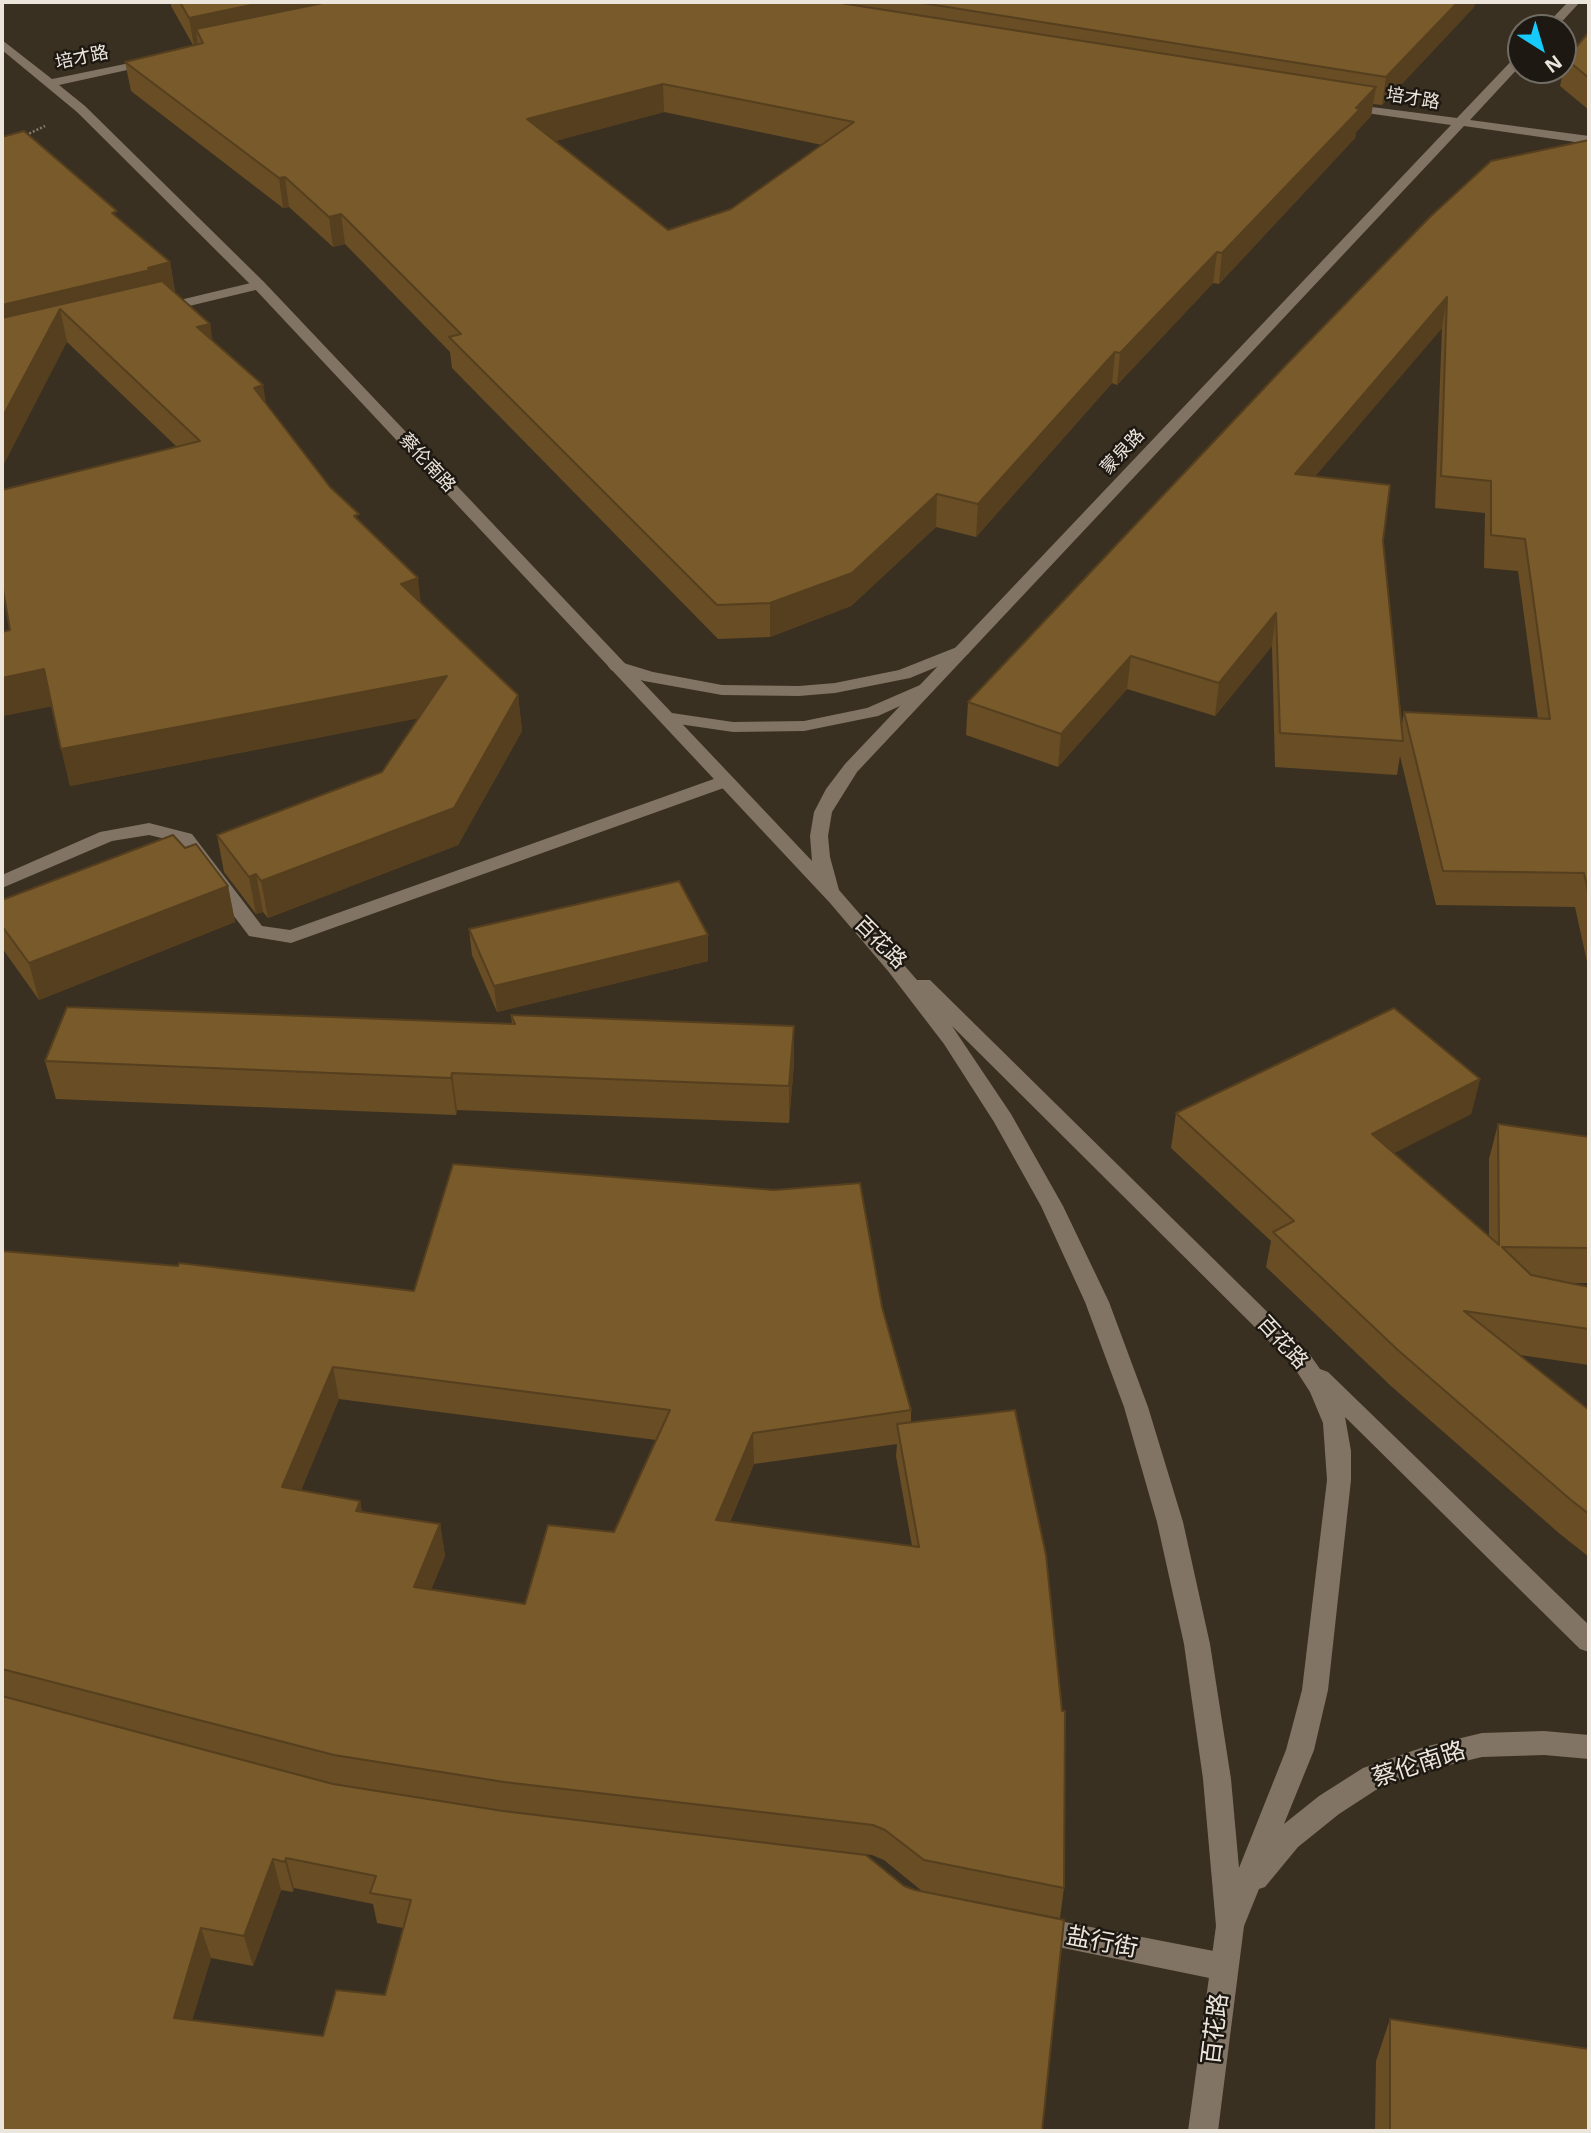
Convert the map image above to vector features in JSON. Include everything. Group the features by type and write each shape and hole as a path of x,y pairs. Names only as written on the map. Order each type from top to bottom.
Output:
{"main road":[{"name":"蔡伦南路","path":"2,44 81,109 259,285 836,899"},
{"name":"培才路","path":"49,83 169,57"},
{"name":"蒙泉路","path":"836,899 820,857 819,836 823,812 850,768 1507,73"},
{"name":"培才路","path":"1335,104 1459,124 1589,140"},
{"path":"151,311 259,285"},
{"path":"617,666 650,677 722,690 799,691 835,688 881,679 934,663 962,650"},
{"path":"665,717 733,727 804,726 872,712 927,687"},
{"path":"2,882 107,836 149,830 185,838 256,930 290,937 725,781"},
{"name":"百花路","path":"836,899 1300,1358 1321,1389 1335,1423 1339,1480 1315,1690 1300,1751 1230,1926"},
{"name":"百花路","path":"836,899 895,966 951,1039 1003,1119 1052,1206 1097,1302 1136,1407 1170,1522 1197,1644 1217,1779 1230,1926 1203,2131"},
{"path":"1300,1358 1589,1641"},
{"name":"蔡伦南路","path":"1230,1926 1255,1879 1289,1839 1329,1805 1373,1777 1424,1759 1482,1745 1544,1743 1589,1747"},
{"name":"盐行街","path":"1009,1924 1224,1967"}],"path":[{"path":"13,141 81,109"}],"building":[{"path":"180,2 265,2 189,18"},
{"path":"328,2 834,2 1376,87 1356,108 1360,109 1222,253 1217,252 1120,353 1115,352 978,504 937,494 852,573 770,603 717,605 449,337 461,334 341,214 329,217 285,177 279,178 125,62 203,43 196,29","holes":["663,84 854,122 731,209 668,230 527,119"]},
{"path":"916,2 1458,2 1386,77"},
{"path":"1589,32 1589,78 1577,68 1577,46"},
{"path":"24,131 117,211 112,213 170,262 148,268 150,270 2,305 2,137"},
{"path":"1589,140 1589,895 1584,873 1443,871 1404,712 1550,719 1525,539 1491,535 1491,481 1441,476 1447,297 1295,474 1390,485 1383,541 1403,741 1280,733 1276,613 1219,683 1131,656 1061,734 968,702 1286,365 1431,216 1491,161"},
{"path":"162,281 210,324 197,327 263,385 254,388 330,487 359,514 354,516 418,578 401,584 518,695 454,808 261,881 256,874 249,877 217,835 382,772 447,676 61,749 44,669 2,678 2,632 10,630 2,584 2,490 200,441 60,309 2,418 2,318"},
{"path":"173,835 185,848 196,844 228,886 29,963 2,926 2,900"},
{"path":"679,881 708,935 494,986 469,929"},
{"path":"67,1007 515,1024 511,1015 794,1026 789,1086 452,1073 451,1078 45,1061"},
{"path":"1394,1008 1480,1079 1372,1134 1499,1245 1498,1124 1589,1137 1589,1248 1502,1247 1531,1275 1589,1287 1589,1329 1464,1311 1589,1410 1589,1514 1399,1351 1273,1232 1294,1221 1176,1113"},
{"path":"453,1164 774,1190 860,1183 882,1307 911,1410 753,1433 716,1520 919,1547 897,1424 1015,1410 1046,1555 1062,1711 1065,1711 1064,1888 924,1860 885,1830 873,1825 504,1782 334,1755 2,1669 2,1251 178,1266 179,1263 414,1291","holes":["333,1367 670,1410 614,1532 548,1525 525,1604 414,1587 440,1524 356,1511 360,1501 282,1487"]},
{"path":"2,1696 333,1784 503,1811 866,1855 904,1886 915,1890 1064,1920 1042,2131 2,2131","holes":["286,1858 376,1876 370,1893 411,1900 385,1995 336,1990 323,2036 174,2018 201,1928 244,1936 273,1859 285,1862"]},
{"path":"1390,2019 1589,2049 1589,2131 1390,2131"}]}
